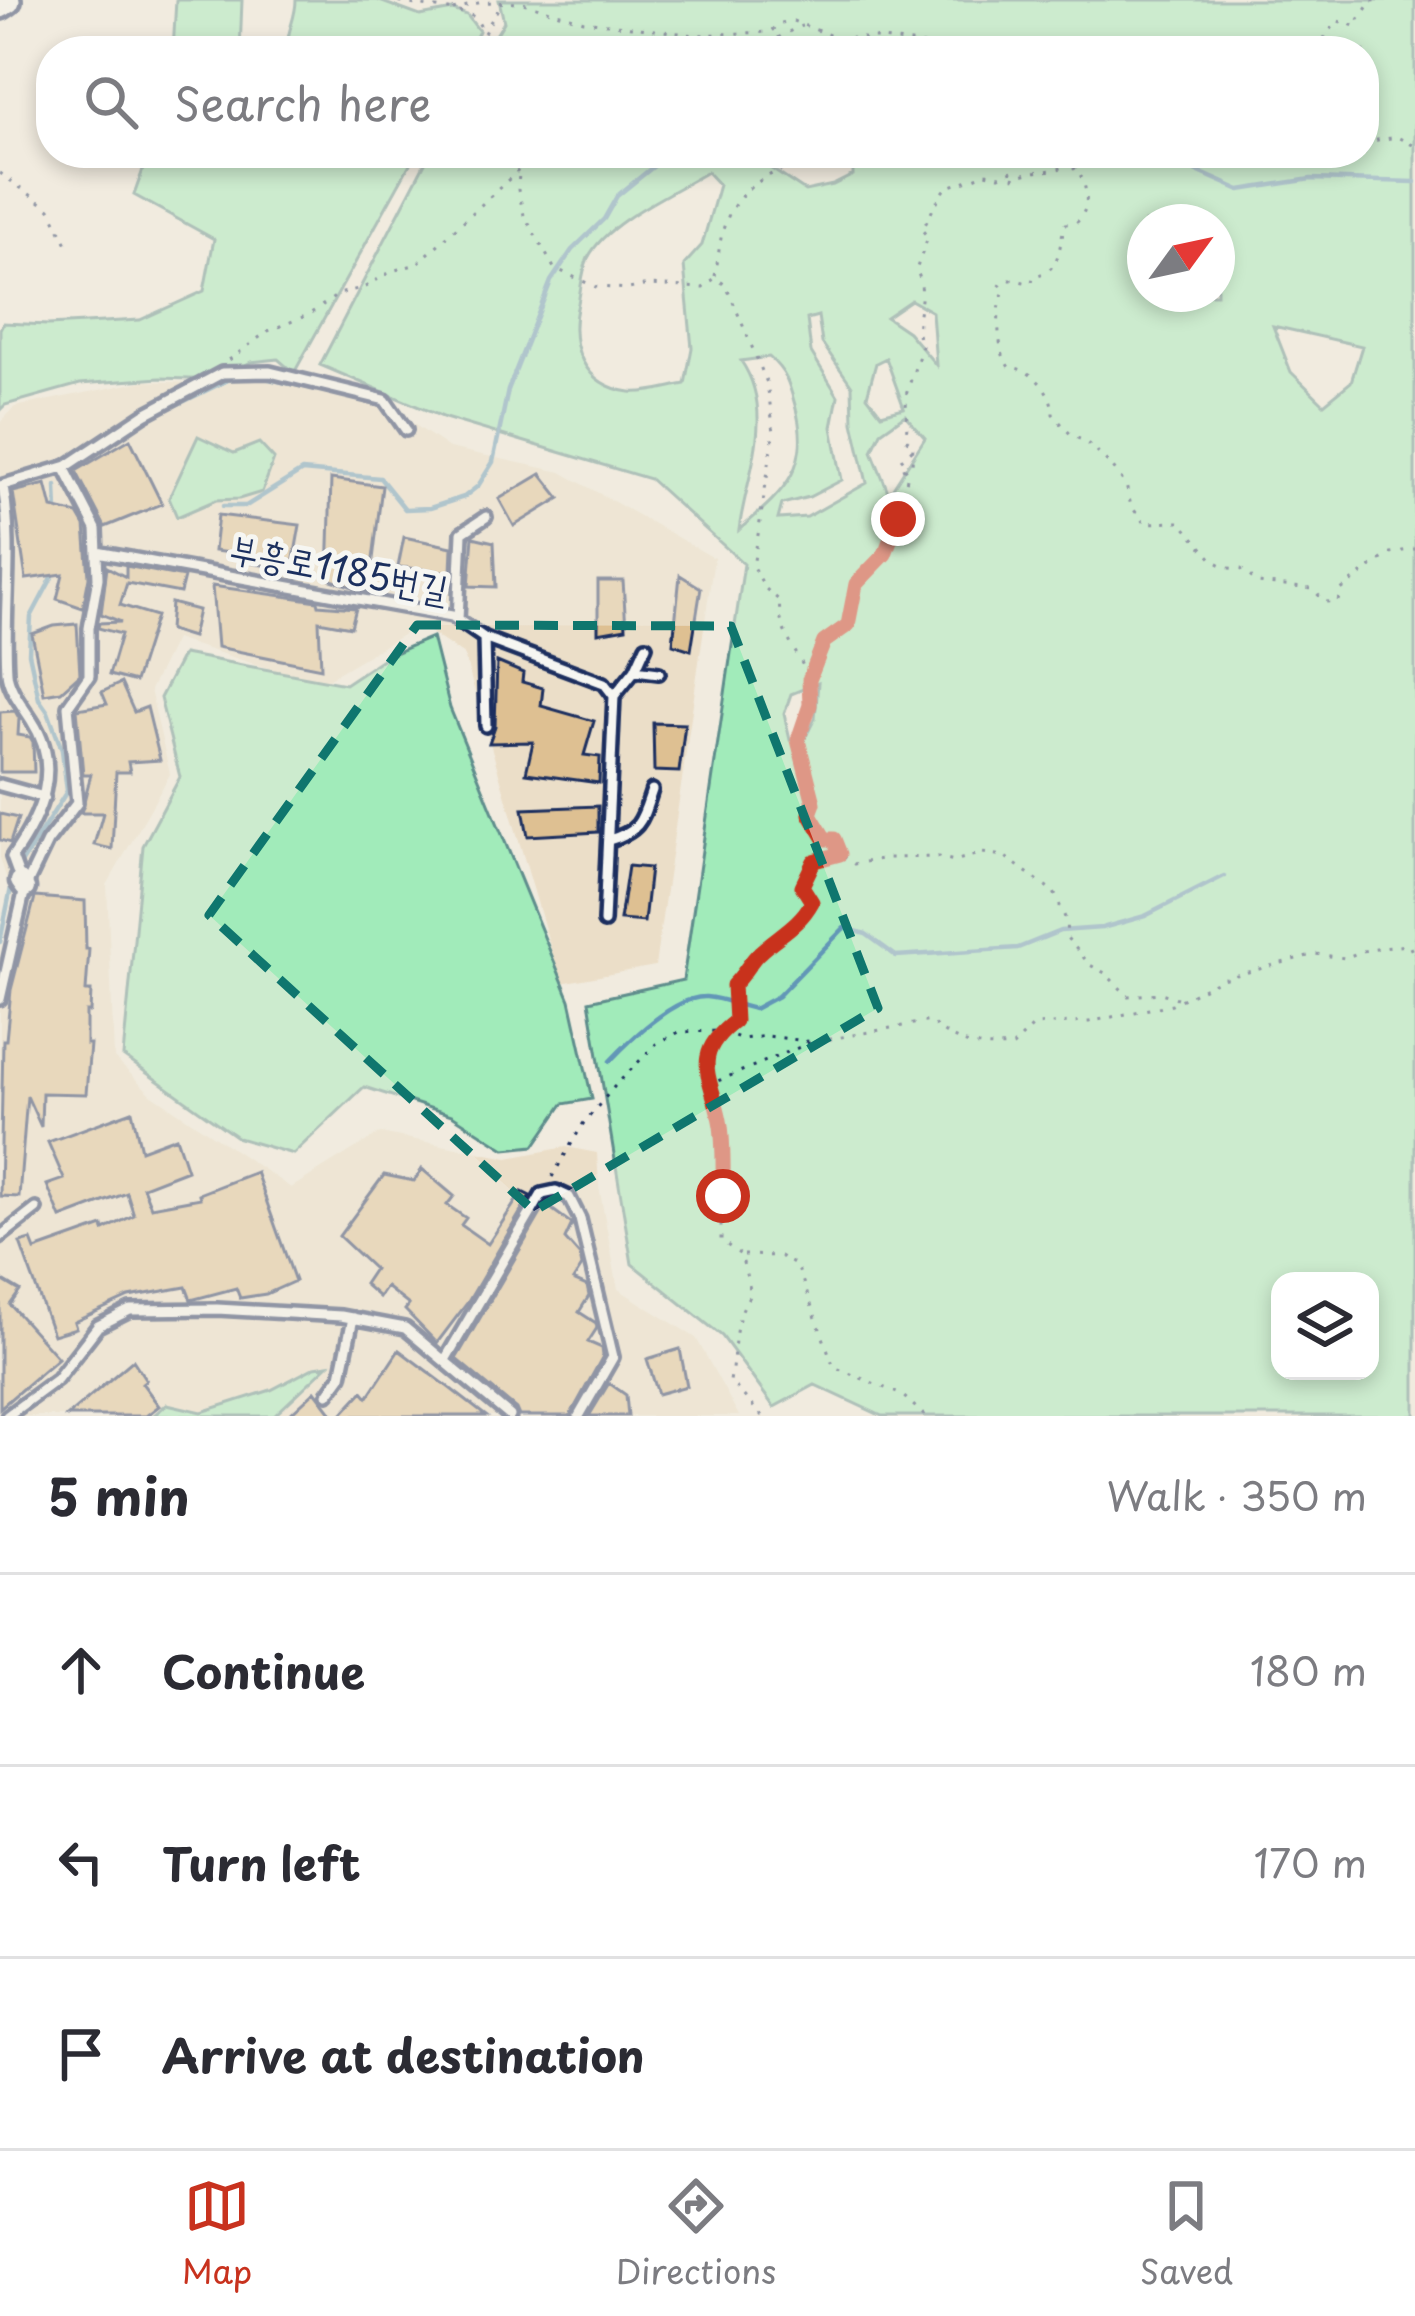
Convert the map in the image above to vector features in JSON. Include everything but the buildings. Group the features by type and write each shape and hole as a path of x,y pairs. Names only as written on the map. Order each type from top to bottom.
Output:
{"lane":[{"path":"22,885 13,858 34,825 49,783 44,739 3,669 10,530 2,486 64,467 145,414 220,374 270,373 385,400 406,430"},
{"path":"0,999 22,885 76,803 68,706 89,676 89,628 98,578 96,529 64,467"},
{"path":"458,620 462,533 486,517"},
{"name":"부흥로1185번길","path":"97,552 452,616 484,638 604,683 614,696"},
{"path":"484,638 486,726"},
{"path":"604,922 614,696 635,670 646,646"},
{"path":"635,670 659,673"},
{"path":"0,785 44,797"},
{"path":"609,840 628,835 642,821 652,790"},
{"path":"445,1360 542,1194 556,1191 569,1197 580,1219 613,1357 579,1416"},
{"path":"0,1237 36,1209"},
{"path":"7,1416 57,1379 98,1326 130,1310 217,1309 353,1318 405,1328 510,1416"},
{"path":"328,1394 345,1365 353,1318"}],"path":[{"path":"388,0 466,10 483,34"},
{"path":"1325,36 1338,21 1355,26 1372,1 1384,0"},
{"path":"453,10 482,2 523,3 584,21 695,35 770,32 793,21 830,36"},
{"path":"483,34 502,2"},
{"path":"784,36 793,27 803,26"},
{"path":"1379,140 1397,137 1415,146"},
{"path":"220,374 234,354 268,331 308,315 338,294 417,264 520,170 528,168"},
{"path":"520,170 518,190 524,214 554,268 596,287 619,290 647,284 703,288 715,278 727,216 744,196 782,168"},
{"path":"904,470 912,466 914,449 907,440 905,399 922,343 917,337 922,278 916,270 928,237 922,230 952,185 971,183 986,173 999,176 1015,170 1014,178 1061,168"},
{"path":"1075,168 1086,185 1087,206 1076,223 1065,224 1056,263 1046,274 1033,276 1031,283 1020,279 999,287 1003,293 998,307 1002,359 1009,367 1036,377 1053,402 1053,414 1072,436 1102,455 1126,485 1131,506 1144,523 1180,522 1214,561 1241,569 1258,583 1312,589 1326,602 1338,602 1341,590 1390,553 1415,549"},
{"path":"0,173 50,209 69,248"},
{"path":"715,278 726,284 736,316 763,366 774,432 753,567 779,602 787,637 809,680"},
{"path":"914,449 900,460 907,478 895,534 885,554 856,584 848,625 824,642 809,680 810,705 798,740 814,803 810,814 814,825 825,839 834,839 840,854 854,864 886,858 954,861 982,853 1004,856 1054,892 1066,920 1067,938 1090,965 1128,996 1161,993 1178,998"},
{"path":"840,854 814,861 802,886 812,902 806,913 781,939 756,955 733,985 735,1021 707,1052 708,1085 721,1124 721,1241 741,1256 780,1256 797,1266 834,1367 902,1395 926,1416"},
{"path":"708,1085 814,1042 930,1021 948,1038 984,1048 1013,1046 1034,1025 1089,1022 1172,1004 1222,980 1315,954 1346,958 1405,945 1415,958"},
{"path":"542,1194 583,1124 656,1043 679,1032 722,1031 742,1039 767,1036 814,1042"},
{"path":"741,1256 751,1293 736,1317 737,1346 730,1381 762,1416"}],"highlighted area":[{"path":"417,625 731,626 878,1008 534,1211 209,915"}],"shaded area":[{"path":"251,365 387,406 449,448 561,472 714,558 655,966 561,983 464,655 419,625 319,684 175,639 150,690 170,774 107,885 114,1058 151,1094 291,1188 380,1133 508,1158 566,1147 597,1153 618,1289 696,1338 739,1416 0,1416 0,976 9,944 13,898 0,858 0,423 15,407 144,381 216,384"}],"green space":[{"path":"176,0 242,0 241,36 174,36"},
{"path":"296,0 377,0 420,16 453,10 467,15 479,31 476,36 288,36"},
{"path":"499,0 1415,0 1415,1416 882,1416 815,1385 774,1407 722,1336 632,1264 589,1001 683,980 744,564 650,479 445,418 320,365 422,168 770,168 805,191 833,185 853,175 853,168 1379,168 1379,36 495,36 504,22","holes":["707,172 719,185 702,245 684,265 692,348 685,384 630,392 601,381 583,361 575,334 586,263 610,232 642,209","911,300 932,312 936,365 908,332 886,317","818,316 822,343 852,386 853,422 867,483 807,517 778,519 782,504 842,480 832,427 838,396 811,352 807,319","1273,326 1362,346 1351,382 1324,404 1291,372","769,357 789,384 800,446 791,476 781,490 739,530 758,423 752,381 741,361","886,358 904,408 881,414 867,396 876,363","905,415 925,438 889,494 872,451 881,432","818,683 815,718 803,742 790,740 784,714 791,694"]},
{"path":"144,168 408,168 294,373 278,359 251,362 218,380 160,378 80,384 0,410 3,323 140,320 204,291 214,239 134,195"},
{"path":"198,436 234,453 259,443 274,459 262,492 216,500 177,517 169,498"},
{"path":"432,637 450,708 570,1000 592,1099 563,1104 534,1146 505,1149 452,1115 364,1087 293,1154 238,1138 123,1056 143,846 180,777 160,698 183,654 345,684 387,656"},
{"path":"328,1365 274,1416 153,1416 167,1404 202,1412"}],"waterway":[{"path":"223,506 246,506 302,471 380,478 405,509 430,508 464,497 478,486 493,462 508,390 551,281 572,250 604,219 617,196 652,168"},
{"path":"1190,168 1240,190 1311,179 1415,182"},
{"path":"164,411 234,377 260,377 376,403"},
{"path":"56,486 57,511"},
{"path":"19,867 67,791 62,750 39,699 29,653 31,617 56,570"},
{"path":"610,1061 680,1003 706,997 754,1009 778,996 844,928 866,934 896,956 1018,948 1060,931 1102,928 1145,916 1224,876"},
{"path":"0,942 12,883"}],"route":[{"path":"723,1196 721,1124 708,1085 707,1052 735,1021 733,985 756,955 781,939 806,913 812,902 802,886 814,861 840,854 834,839 825,839 814,825 810,814 814,803 798,740 810,705 814,663 824,642 848,625 856,584 885,554 898,519"}]}
